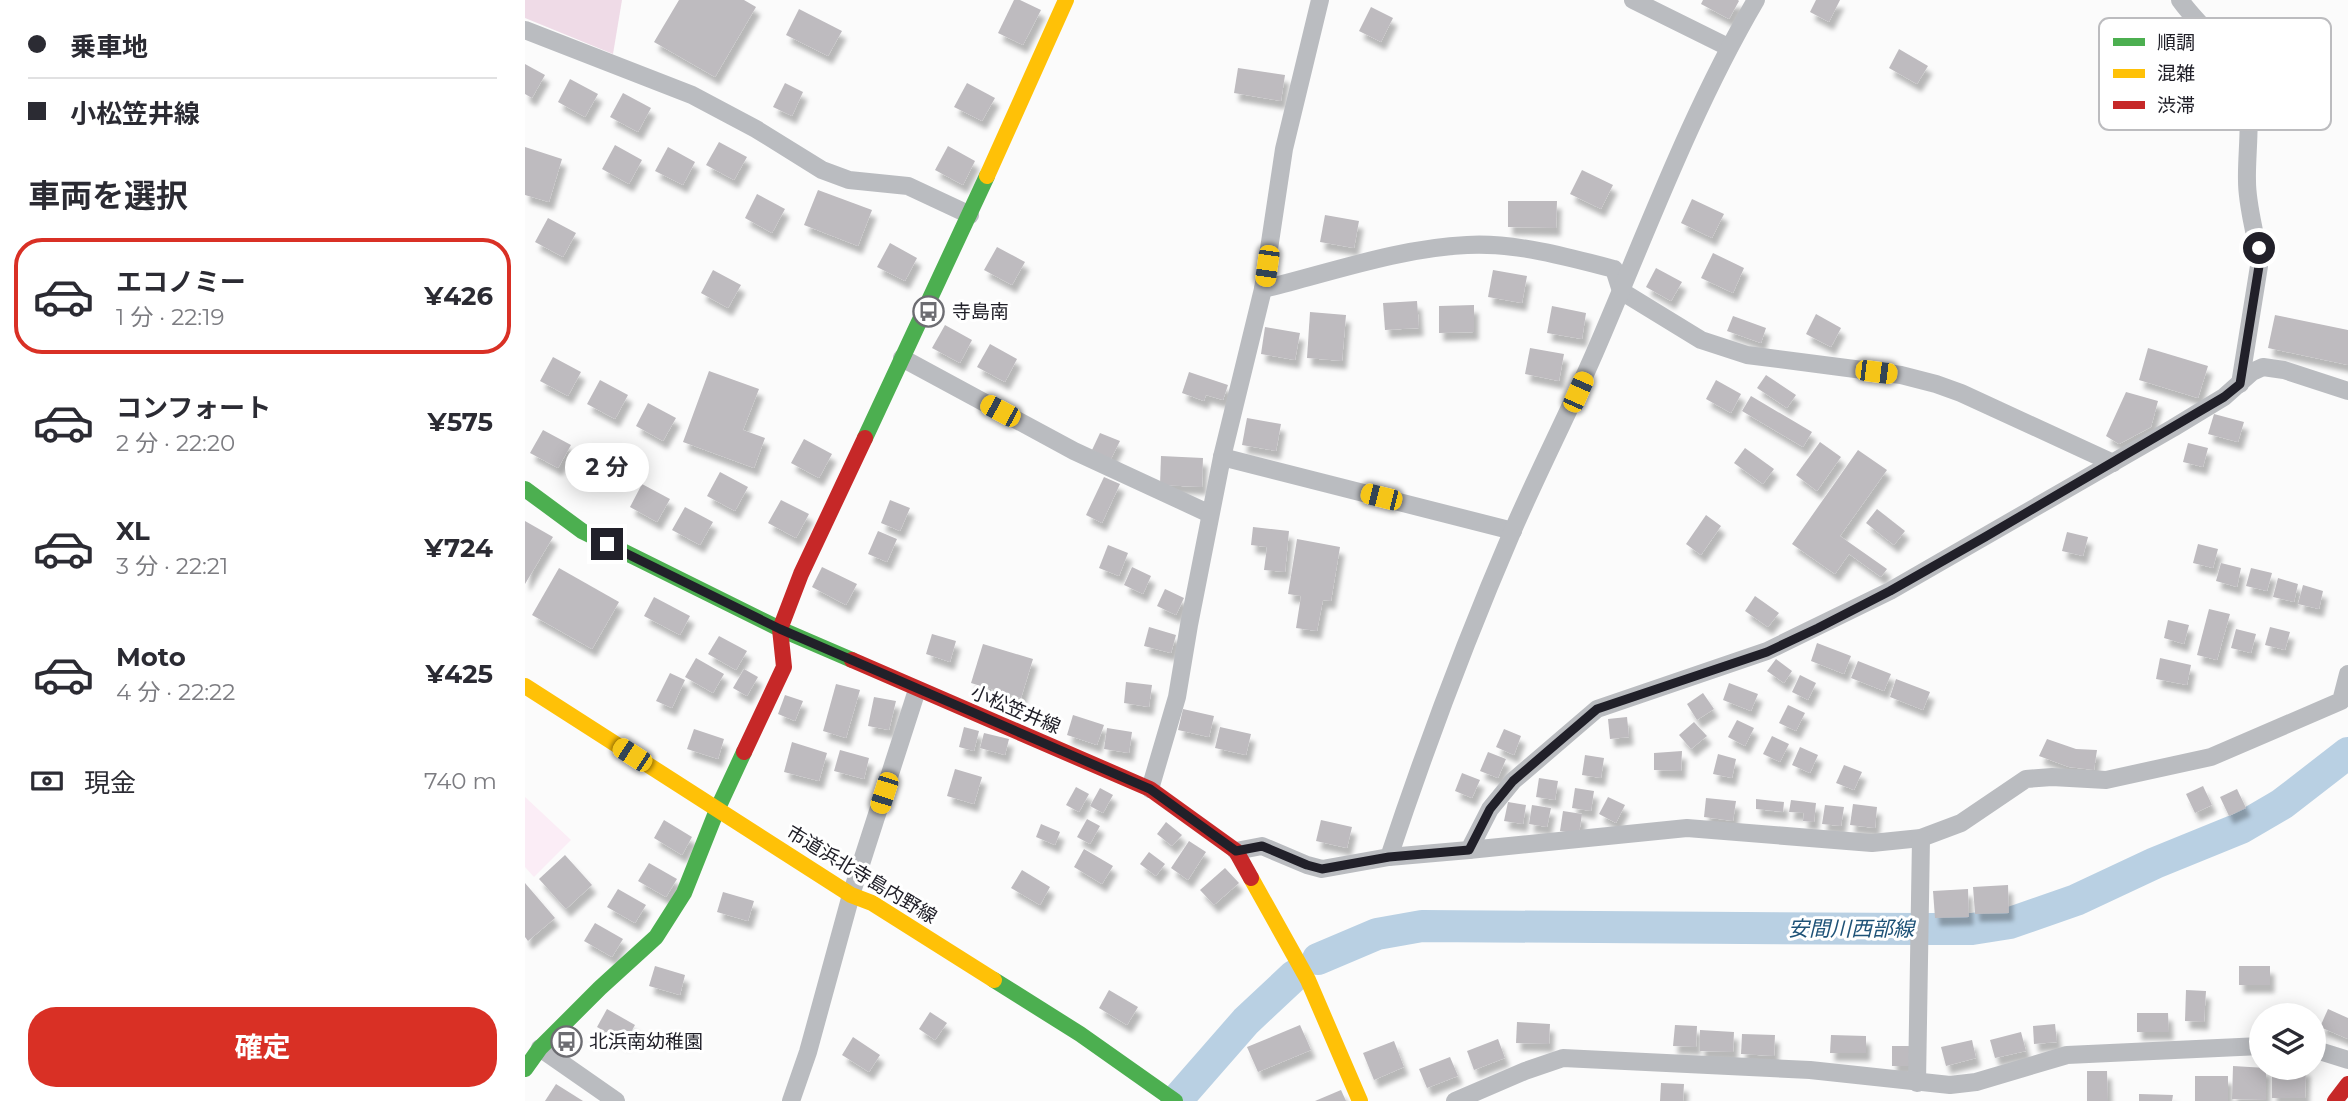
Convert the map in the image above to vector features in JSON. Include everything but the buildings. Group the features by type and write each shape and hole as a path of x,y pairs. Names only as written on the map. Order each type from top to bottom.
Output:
{"street":[{"path":"616,1101 530,1059 600,988 656,937 684,893 717,810 784,667 780,629 829,512 970,215 1066,0"},
{"path":"1150,789 1177,697 1210,514 1263,289 1285,149 1320,0"},
{"path":"1633,0 1728,47"},
{"path":"1389,857 1420,764 1513,531 1728,47 1756,0"},
{"path":"2180,0 2195,18"},
{"path":"525,30 692,95 756,129 822,170 849,180 908,186 970,215"},
{"path":"2240,384 2259,266 2259,248 2246,184 2247,130"},
{"path":"1263,289 1415,251 1469,245 1526,250 1575,259 1614,270 1621,291 1701,340 1747,355 1901,375 1936,384 2113,463"},
{"path":"902,358 1074,451 1210,514"},
{"path":"1469,850 1490,809 1513,781 1597,709 1767,652 1818,628 1890,591 2113,463 2224,397 2252,372 2263,367 2284,370 2348,391"},
{"path":"1222,457 1513,531"},
{"name":"小松笠井線","path":"525,489 582,531 780,629 1150,789 1236,851 1308,980 1360,1101"},
{"path":"1236,851 1262,846 1322,869 1389,857 1687,828 1872,843 1921,838 1961,822 2027,779 2052,777 2106,780 2211,757 2341,701 2348,674"},
{"name":"市道浜北寺島内野線","path":"525,686 851,895 871,903 1080,1034 1170,1098"},
{"path":"791,1101 808,1052 851,895 917,690"},
{"path":"1917,1083 1921,838"},
{"path":"1455,1101 1563,1058 1810,1070 1950,1086 1976,1082 2067,1055 2249,1047"},
{"path":"2326,1053 2348,1060"},
{"path":"2335,1101 2348,1084"}],"shaded area":[{"path":"525,0 622,0 613,54 525,18"},
{"path":"525,797 571,840 534,877 525,867"}],"waterway":[{"name":"安間川西部線","path":"1318,959 1377,934 1422,926 1972,929 2010,923 2076,900 2155,863 2241,828 2282,804 2348,753"},
{"name":"安間川西部線","path":"1176,1101 1246,1021 1294,976"}],"traffic: fast":[{"path":"865,438 987,176"},
{"path":"525,489 582,531 780,629 852,660"},
{"path":"525,1069 540,1048 656,937 684,893 717,810 744,752"},
{"path":"994,980 1080,1034 1175,1101"}],"traffic: slow":[{"path":"987,176 1066,0"},
{"path":"525,686 851,895 872,903 994,980"},
{"path":"1251,878 1308,980 1360,1101"}],"traffic: jam":[{"path":"744,752 784,667 780,629 801,574 865,438"},
{"path":"852,660 1150,789 1236,851 1251,878"},
{"path":"2335,1101 2348,1084"}],"place":[{"name":"寺島南","path":"929,311"},
{"name":"北浜南幼稚園","path":"566,1041"}],"route":[{"path":"607,544 780,629 1150,789 1236,851 1262,846 1322,869 1389,857 1469,850 1490,809 1513,781 1597,709 1767,652 1818,628 1985,537 2224,397 2240,384 2259,266 2259,248"}]}
